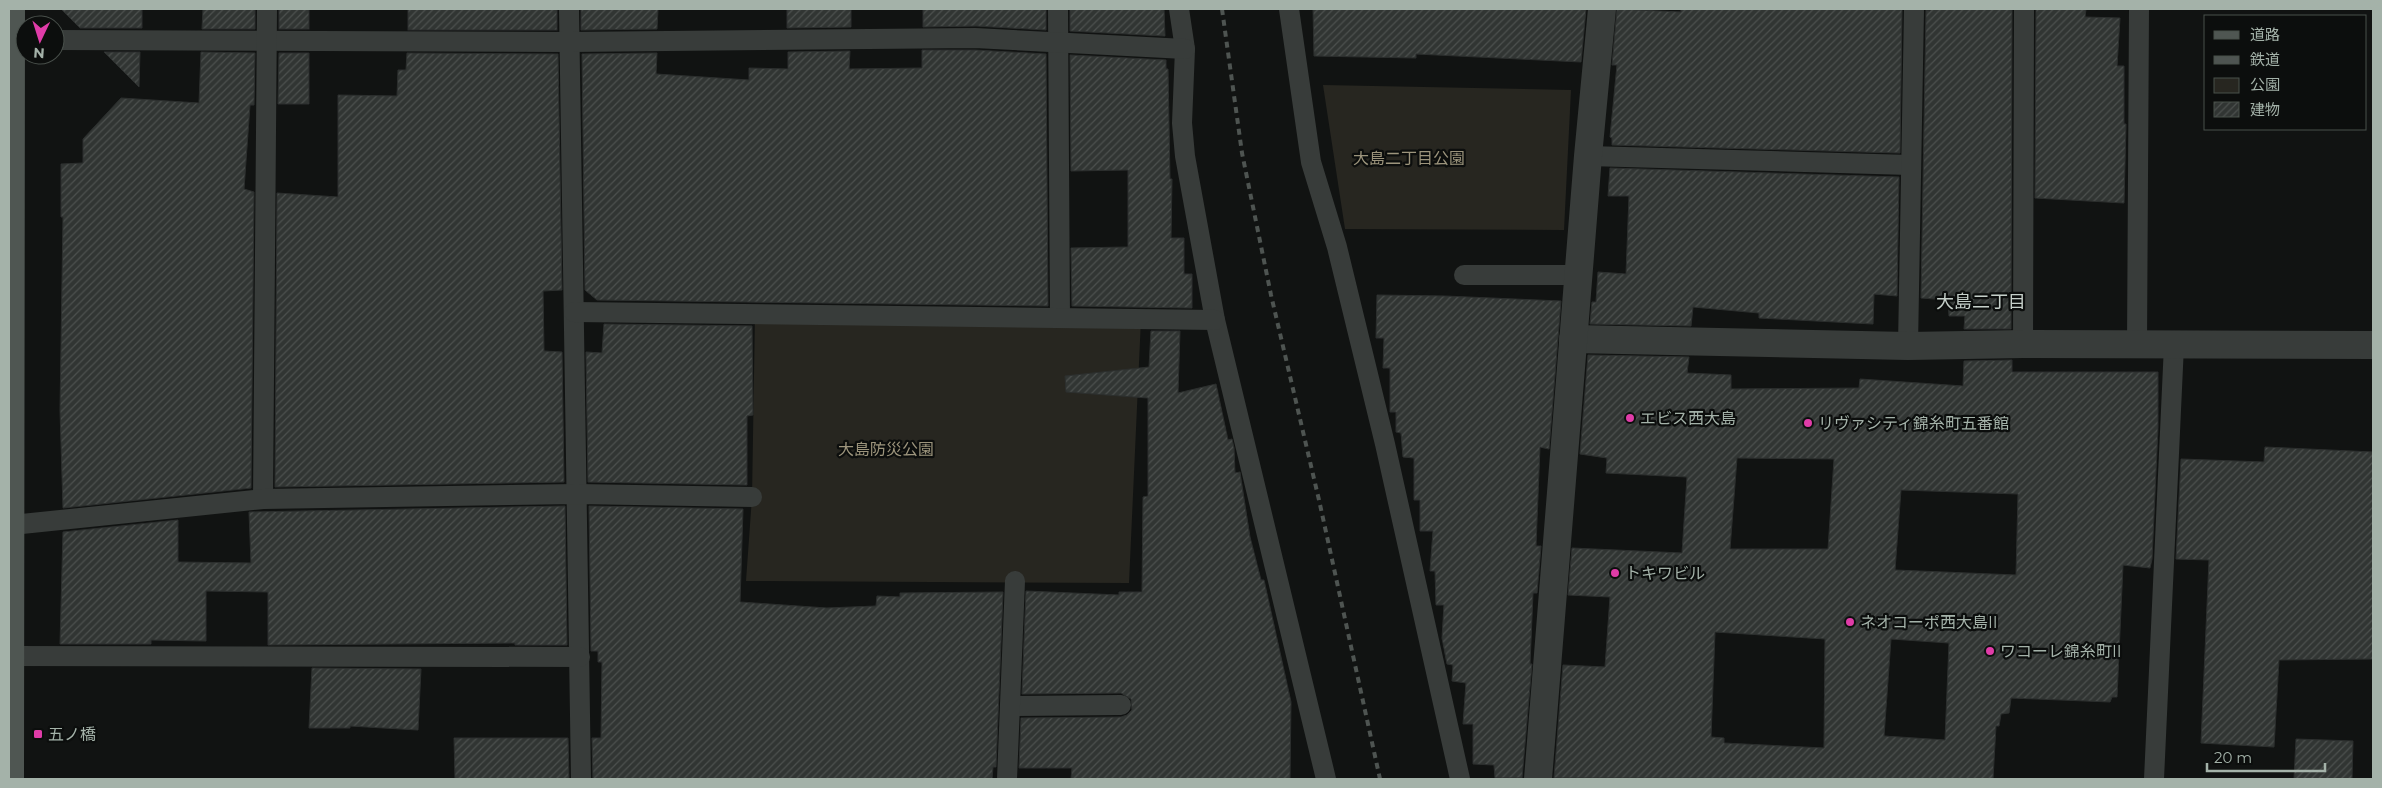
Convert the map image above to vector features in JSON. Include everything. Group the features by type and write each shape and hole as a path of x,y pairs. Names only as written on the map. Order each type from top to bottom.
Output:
{"main road":[{"path":"11,9 15,27"},
{"path":"10,779 18,65"}],"street":[{"path":"1538,779 1578,275 1602,9"},
{"path":"1573,339 1908,346 2023,344 2373,345"}],"lane":[{"path":"263,499 268,9"},
{"path":"569,9 581,779"},
{"path":"1058,9 1060,318"},
{"path":"1179,9 1185,49 1182,123 1185,156 1215,320 1326,779"},
{"path":"1289,9 1311,162 1337,247 1381,426 1460,779"},
{"path":"1908,346 1914,9"},
{"path":"2023,344 2024,9"},
{"path":"2137,345 2140,9"},
{"path":"65,40 570,42 975,38 1185,49"},
{"path":"1588,156 1910,166"},
{"path":"1464,275 1578,275"},
{"path":"574,312 1215,320"},
{"path":"2154,779 2174,345"},
{"path":"12,525 263,499 577,494 752,497"},
{"path":"1007,779 1015,581"},
{"path":"11,656 580,657"},
{"path":"1010,706 1121,705"}],"green space":[{"name":"大島二丁目公園","path":"1323,85 1571,90 1564,230 1345,229"},
{"name":"大島防災公園","path":"755,314 1141,319 1129,583 746,581 752,497"}],"building":[{"path":"61,9 142,9 142,28 80,28"},
{"path":"203,9 255,9 255,29 202,29"},
{"path":"279,9 309,9 309,29 279,29"},
{"path":"408,9 557,9 557,30 408,30"},
{"path":"581,9 658,9 657,29 581,30"},
{"path":"787,9 851,9 851,27 787,28"},
{"path":"923,9 1046,9 1046,30 976,26 923,27"},
{"path":"1070,9 1164,9 1165,36 1070,31"},
{"path":"1313,9 1586,9 1581,62 1416,54 1416,58 1314,56"},
{"path":"1617,9 1681,12 1681,9 1902,9 1900,153 1612,145 1612,138 1610,137 1617,65 1612,65"},
{"path":"1930,9 2012,9 2011,329 1964,329 1965,316 1949,316 1948,300 1921,298 1926,10 1930,11"},
{"path":"2036,9 2086,9 2085,17 2120,18 2117,66 2124,66 2124,124 2126,124 2124,203 2035,198"},
{"path":"922,50 975,50 1046,54 1048,306 597,300 585,290 582,54 657,53 656,74 749,80 749,68 788,69 788,52 850,51 849,69 922,68"},
{"path":"104,52 140,52 139,87"},
{"path":"201,52 255,53 254,105 250,105 244,189 254,192 251,488 63,508 60,410 63,217 61,217 61,164 83,163 83,139 121,98 199,103"},
{"path":"279,53 309,53 309,104 278,104"},
{"path":"407,53 558,54 562,290 543,291 544,351 562,352 564,482 275,487 277,193 338,197 338,95 397,96 398,70 406,70"},
{"path":"1070,55 1166,60 1166,69 1168,69 1170,179 1172,179 1171,238 1184,238 1184,274 1192,274 1192,308 1072,306 1071,248 1128,247 1128,170 1071,171"},
{"path":"1610,168 1899,177 1897,296 1874,294 1873,324 1759,318 1759,313 1693,307 1691,326 1590,324 1592,302 1596,302 1598,272 1626,274 1629,196 1608,196"},
{"path":"1377,295 1561,301 1549,449 1540,447 1536,546 1541,546 1537,593 1533,593 1530,664 1532,664 1522,778 1495,778 1494,765 1473,764 1473,724 1463,724 1466,683 1452,681 1453,665 1447,664 1442,638 1444,605 1436,605 1435,571 1430,571 1433,531 1420,531 1420,500 1414,500 1414,458 1403,457 1401,433 1396,432 1396,412 1390,412 1390,368 1383,368 1384,338 1376,338"},
{"path":"604,324 752,326 753,415 747,416 747,485 588,482 586,352 602,353"},
{"path":"1151,331 1180,331 1178,393 1216,384 1228,440 1232,439 1234,448 1235,473 1240,472 1250,537 1261,580 1264,580 1291,702 1290,779 1071,779 1072,768 1019,768 1021,718 1121,717 1127,715 1132,710 1131,699 1121,693 1022,694 1026,591 1119,595 1119,592 1142,592 1143,497 1148,496 1148,398 1066,392 1065,376 1149,367"},
{"path":"1588,355 1689,357 1687,373 1731,375 1731,389 1859,388 1860,379 1963,386 1964,361 2012,360 2012,372 2158,372 2158,428 2152,559 2150,568 2123,565 2117,697 2112,697 2110,702 2011,698 2009,713 2001,714 1999,726 1996,726 1993,779 1554,778 1563,665 1605,667 1610,597 1568,595 1572,548 1682,553 1687,477 1606,473 1607,458 1580,454","holes":["1737,458 1834,459 1828,549 1730,549","1901,490 2018,494 2016,575 1895,570","1715,632 1825,639 1824,748 1724,743 1724,738 1711,737","1891,639 1949,643 1945,740 1884,736"]},
{"path":"2265,447 2373,452 2373,659 2279,660 2274,747 2201,743 2209,560 2176,559 2181,459 2264,462"},
{"path":"565,506 567,645 515,645 515,643 268,645 268,592 206,591 206,641 151,640 151,644 60,644 63,532 178,520 178,562 251,563 249,512"},
{"path":"589,506 743,509 740,602 827,608 876,606 877,596 900,597 900,593 1003,592 996,767 993,767 992,779 593,779 592,738 601,738 602,662 598,662 598,651 591,651"},
{"path":"312,668 421,669 418,730 350,726 350,728 309,728"},
{"path":"454,738 568,738 569,779 455,779"},
{"path":"2296,739 2353,741 2352,779 2294,779"}],"railway":[{"path":"1222,9 1242,153 1271,295 1319,500 1380,779"}],"place":[{"name":"エビス西大島","path":"1630,418"},
{"name":"リヴァシティ錦糸町五番館","path":"1808,423"},
{"name":"トキワビル","path":"1615,573"},
{"name":"ネオコーポ西大島II","path":"1850,622"},
{"name":"ワコーレ錦糸町II","path":"1990,651"},
{"name":"五ノ橋","path":"38,734"}],"district":[{"name":"大島二丁目","path":"1981,302"}]}
